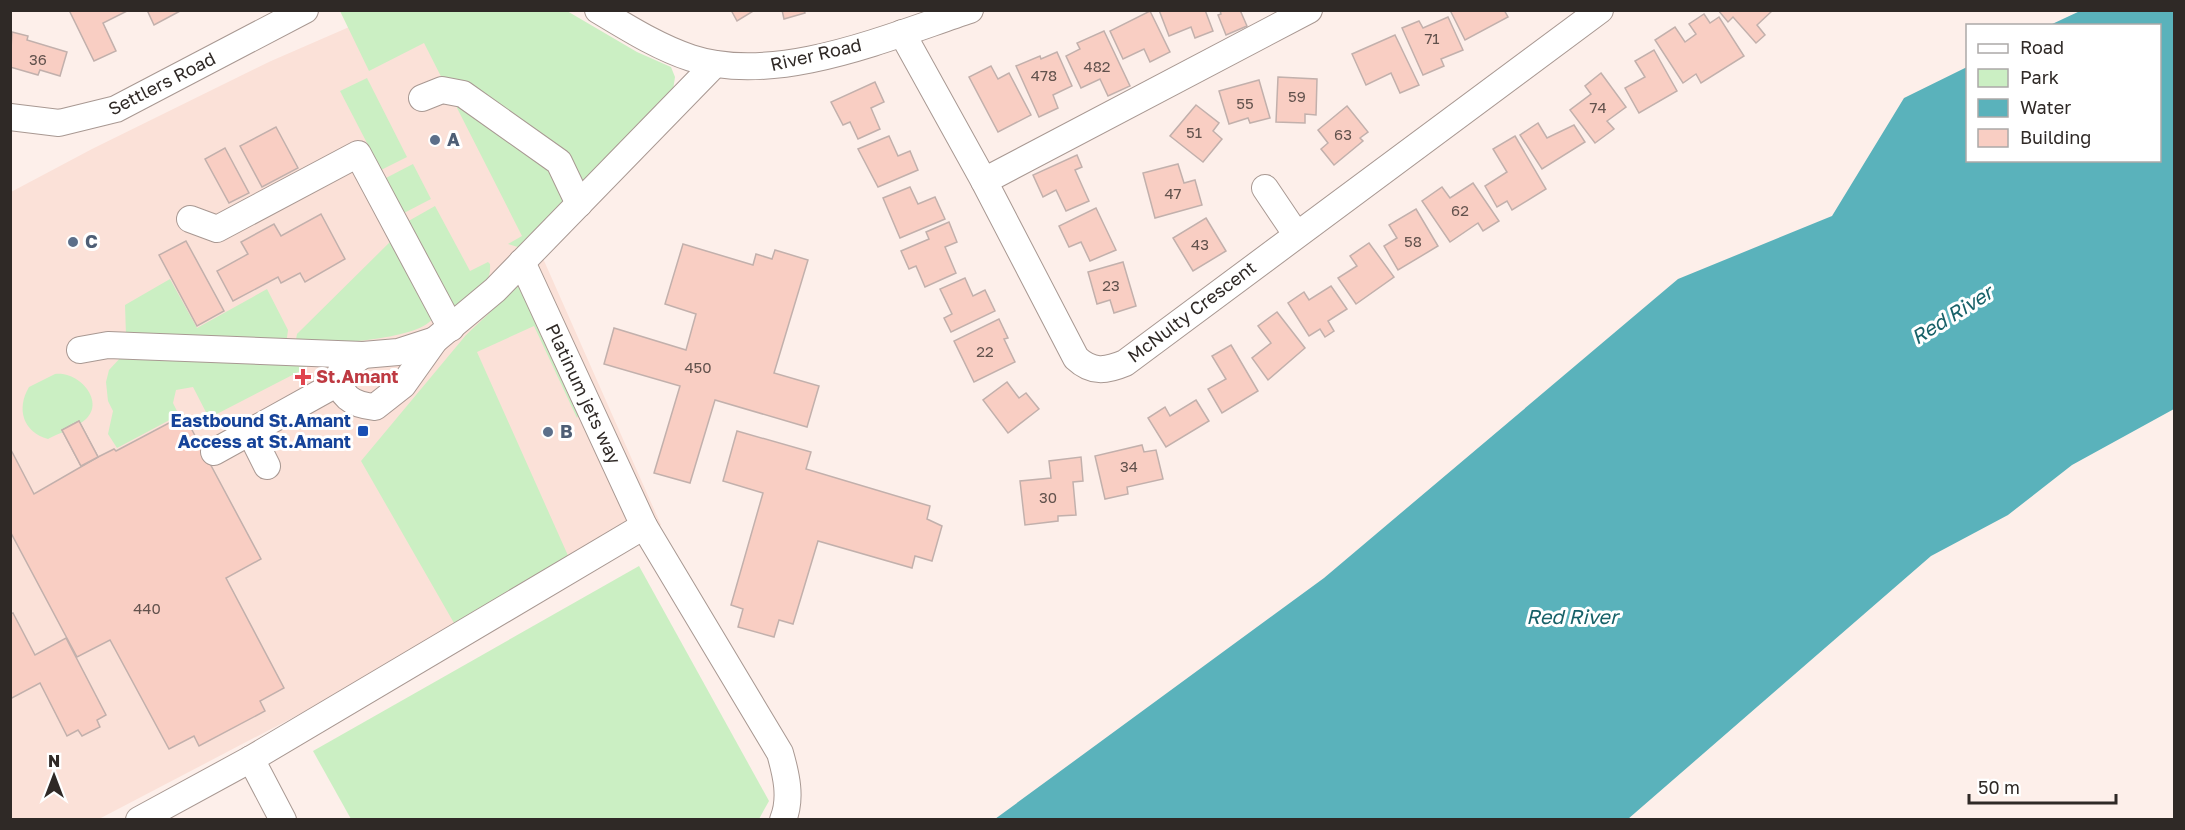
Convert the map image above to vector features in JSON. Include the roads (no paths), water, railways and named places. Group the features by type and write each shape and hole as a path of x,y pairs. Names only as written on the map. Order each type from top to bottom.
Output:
{"street":[{"name":"Settlers Road","path":"10,117 59,123 116,109 305,10"},
{"name":"River Road","path":"598,10 672,51 715,64 752,68 782,66 902,33 970,10"},
{"path":"984,181 1309,10"},
{"name":"McNulty Crescent","path":"902,33 984,181 1076,358 1085,367 1097,370 1112,369 1125,363 1600,10"},
{"path":"363,355 341,371 338,383 344,395 358,405 375,407 403,384 443,334 522,262 715,64"},
{"path":"422,98 442,90 463,94 559,162 579,204"},
{"path":"190,219 217,229 358,154 443,334"},
{"path":"1265,188 1296,234"},
{"name":"Platinum jets way","path":"522,262 644,526 780,753 787,777 788,809 783,819"},
{"path":"80,350 108,345 363,355 398,352 443,334"},
{"path":"214,452 338,383"},
{"path":"250,432 267,466"},
{"path":"139,819 251,759 644,526"},
{"path":"251,759 283,819"}],"water":[{"name":"Red River","path":"2080,11 2174,11 2174,409 2072,465 2008,515 1931,556 1628,819 995,819 1324,578 1678,279 1832,216 1904,98 1966,67 1966,162 2161,162 2161,24 2052,24"}],"place":[{"name":"A","path":"435,140"},
{"name":"C","path":"73,242"},
{"name":"St.Amant","path":"303,377"},
{"name":"Eastbound St.Amant Access at St.Amant","path":"363,431"},
{"name":"B","path":"548,432"}]}
